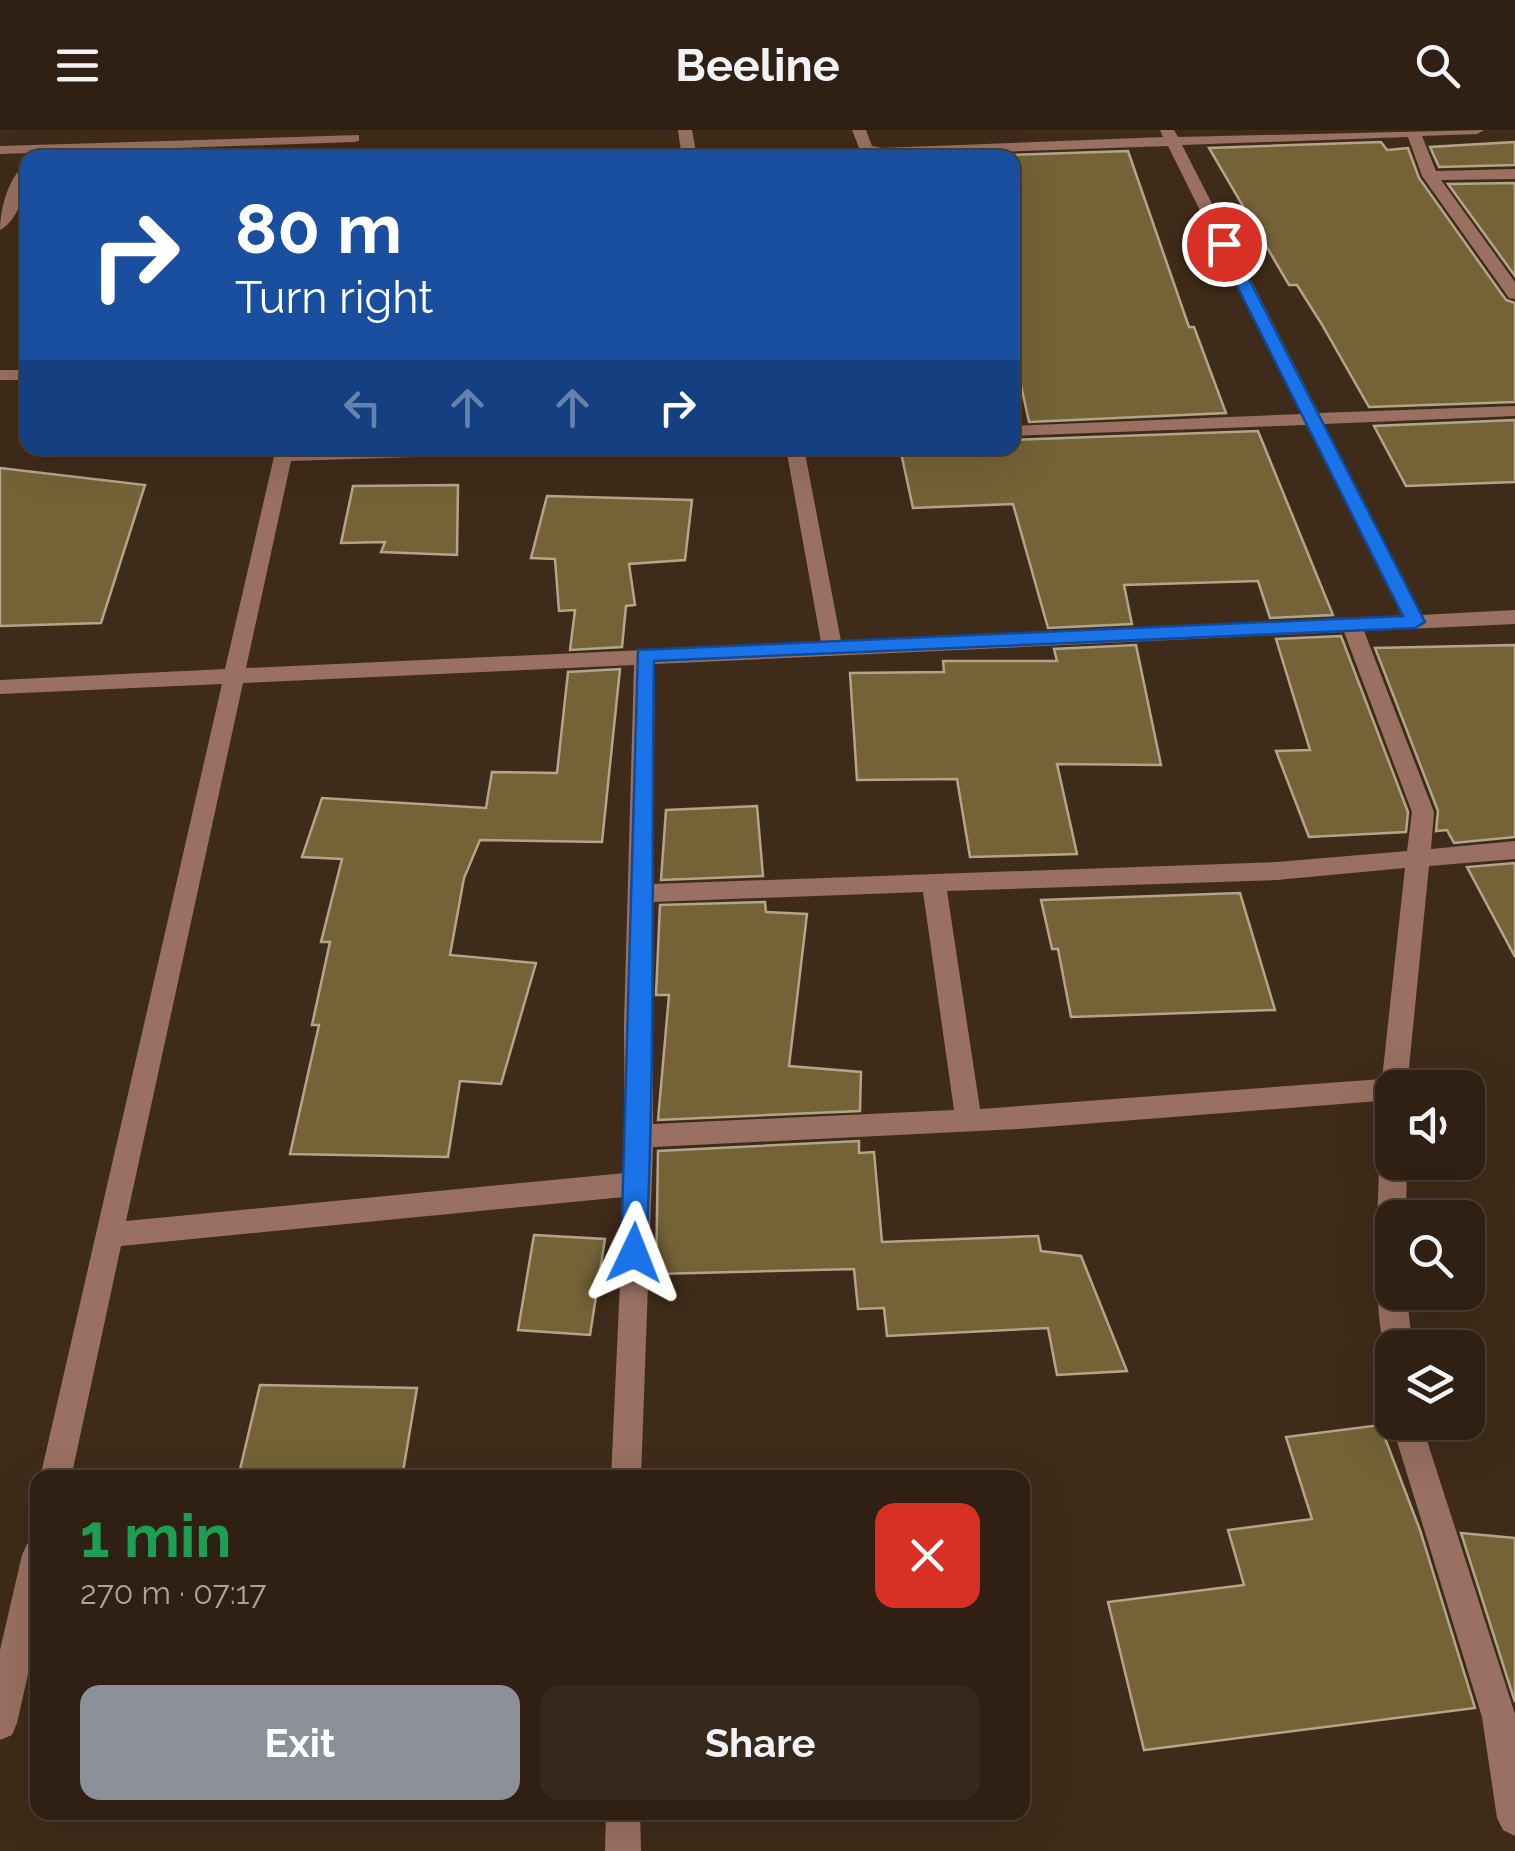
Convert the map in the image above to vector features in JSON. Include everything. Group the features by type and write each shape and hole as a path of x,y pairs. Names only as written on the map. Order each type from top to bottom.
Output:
{"street":[{"path":"1002,150 1170,135 1477,130"},
{"path":"1413,131 1430,176 1515,294"},
{"path":"85,150 354,134"},
{"path":"1170,135 1309,418 1415,622"},
{"path":"1430,176 1515,174"},
{"path":"0,225 20,184"},
{"path":"1020,425 1515,412"},
{"path":"56,1470 283,455"},
{"path":"797,455 832,648"},
{"path":"0,687 645,655 1353,628 1515,617"},
{"path":"1353,628 1423,812 1395,1070"},
{"path":"626,1470 640,1136 645,655"},
{"path":"641,892 1277,871 1515,850"},
{"path":"934,883 968,1121"},
{"path":"640,1136 968,1121 1375,1089"},
{"path":"1393,1180 1392,1285 1396,1330"},
{"path":"107,1235 636,1184"},
{"path":"1412,1440 1499,1717 1515,1818"},
{"path":"0,1723 30,1590"},
{"path":"623,1851 624,1820"}],"building":[{"path":"1381,142 1387,150 1408,148 1419,178 1506,300 1515,303 1515,402 1369,407 1297,285 1289,285 1209,148"},
{"path":"1515,142 1515,165 1439,167 1430,147"},
{"path":"1128,151 1189,327 1194,327 1226,413 1029,422 1020,381 1020,155"},
{"path":"1515,183 1515,276 1448,184"},
{"path":"1515,420 1515,482 1406,486 1374,426"},
{"path":"1258,431 1333,615 1270,618 1258,581 1124,585 1132,624 1048,628 1013,504 913,508 902,455 1020,455 1020,440"},
{"path":"0,468 145,485 101,623 0,626"},
{"path":"458,485 457,555 381,552 385,542 341,543 353,486"},
{"path":"547,496 692,500 685,560 629,564 635,605 626,606 622,647 570,650 575,610 559,611 555,559 531,558"},
{"path":"1341,636 1408,812 1406,832 1309,837 1276,751 1310,750 1276,639"},
{"path":"1136,645 1161,765 1057,764 1077,854 970,857 957,779 857,780 850,673 944,672 943,661 1057,661 1054,649"},
{"path":"1515,645 1515,837 1454,843 1447,830 1436,831 1438,811 1375,648"},
{"path":"620,669 602,842 480,840 464,878 450,955 536,963 501,1084 460,1081 448,1157 290,1154 319,1025 312,1025 330,942 321,942 342,859 302,857 322,798 486,808 492,772 557,773 568,672"},
{"path":"757,806 763,876 661,880 666,810"},
{"path":"1515,863 1515,957 1467,867"},
{"path":"1240,893 1275,1010 1071,1017 1058,949 1052,949 1041,900"},
{"path":"765,902 766,912 807,914 789,1066 861,1072 860,1111 658,1120 669,995 656,995 660,905"},
{"path":"859,1141 859,1153 874,1152 882,1242 1038,1236 1041,1251 1081,1256 1127,1371 1057,1375 1048,1328 887,1336 884,1308 858,1309 854,1269 656,1274 658,1151"},
{"path":"534,1235 605,1239 590,1335 518,1330"},
{"path":"260,1385 417,1388 403,1470 240,1470"},
{"path":"1375,1426 1375,1440 1386,1440 1420,1530 1475,1708 1144,1750 1108,1602 1244,1585 1228,1530 1312,1519 1286,1437"},
{"path":"1461,1533 1515,1538 1515,1702"}],"route":[{"path":"634,1253 640,1136 637,1023 645,655 1353,628 1415,622 1224,244"}]}
